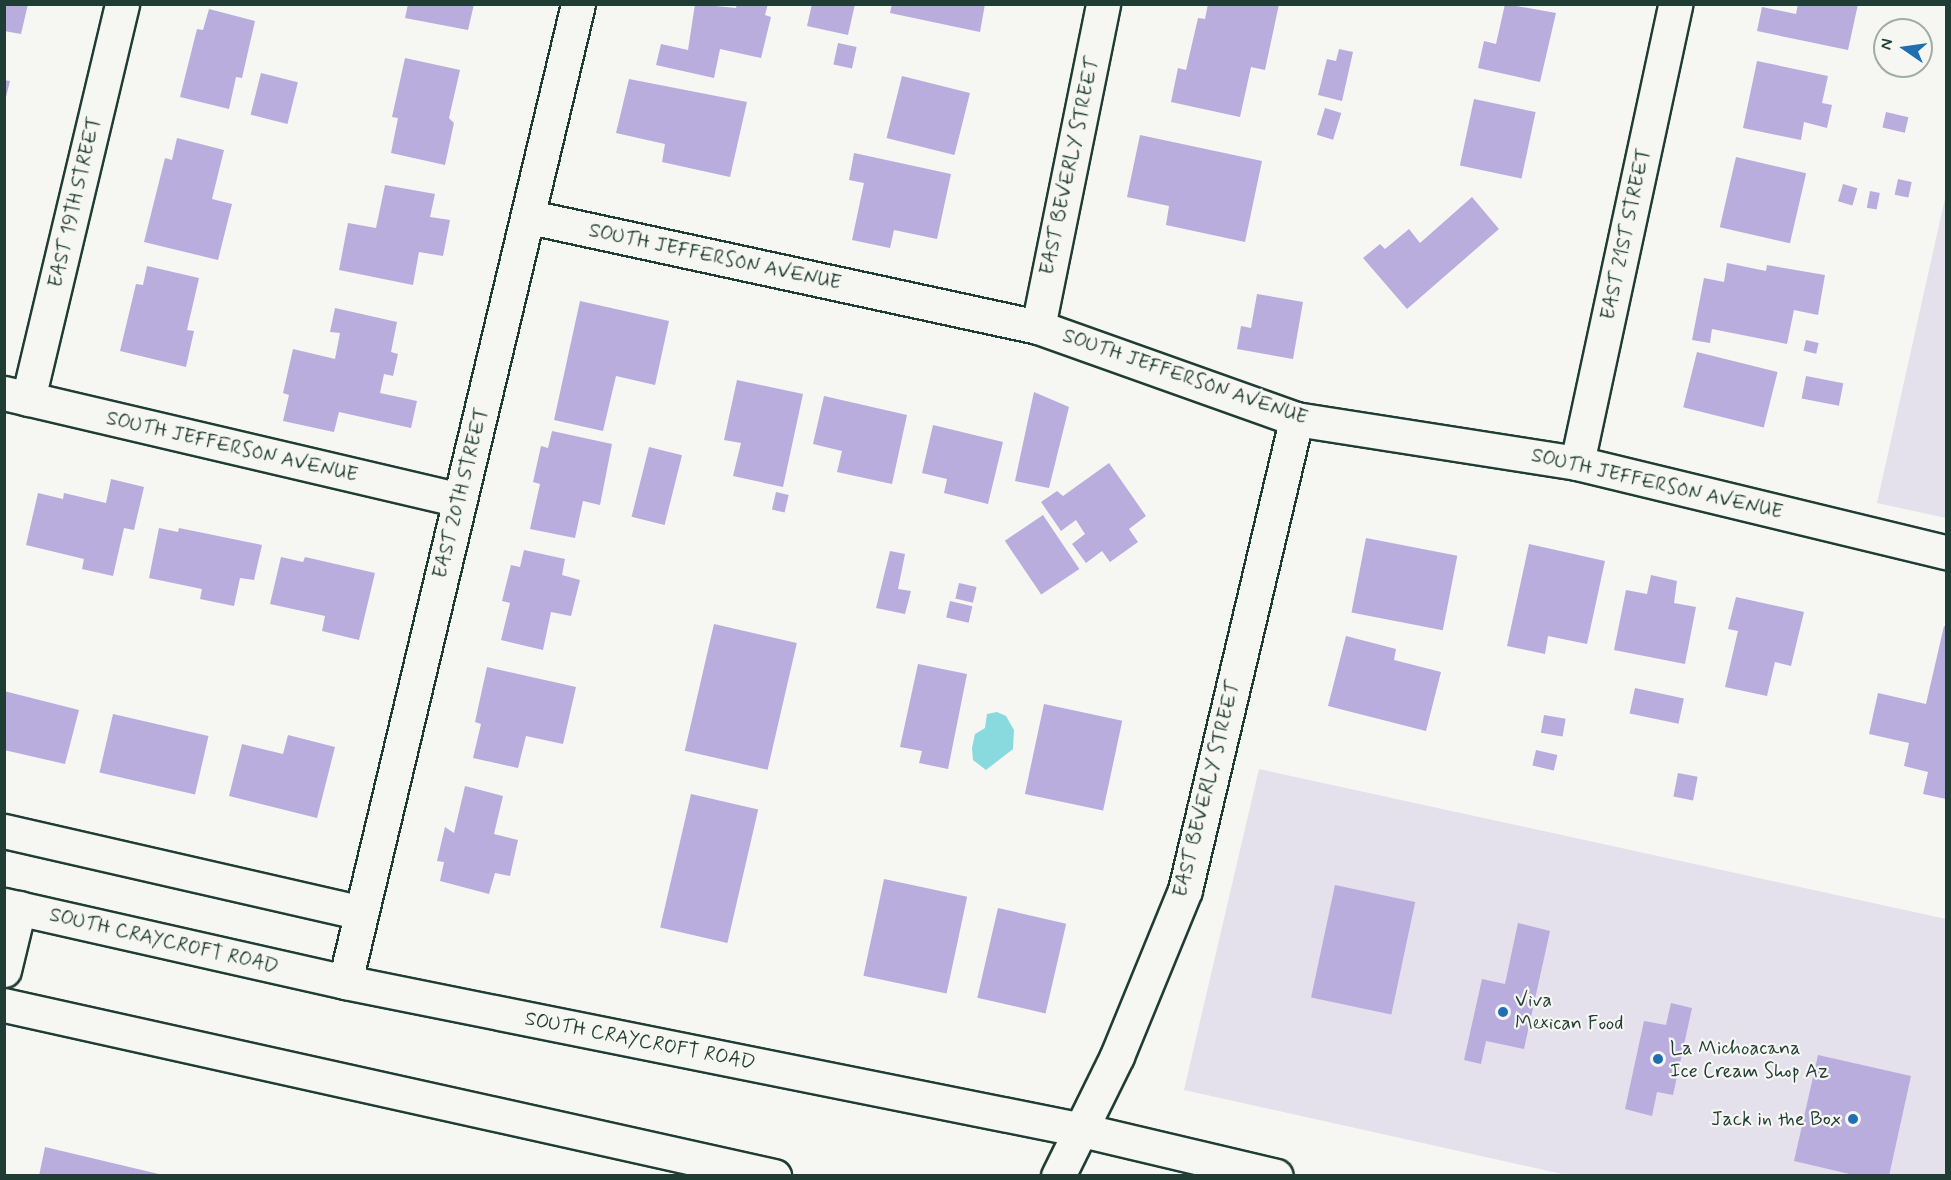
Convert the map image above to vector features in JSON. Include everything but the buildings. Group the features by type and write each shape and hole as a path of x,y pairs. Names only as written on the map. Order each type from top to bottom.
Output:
{"street":[{"name":"EAST 19TH STREET","path":"16,396 122,4"},
{"name":"EAST 20TH STREET","path":"345,982 359,912 530,217 578,4"},
{"name":"EAST BEVERLY STREET","path":"1038,327 1103,4"},
{"name":"EAST 21ST STREET","path":"1577,463 1675,4"},
{"name":"SOUTH JEFFERSON AVENUE","path":"530,217 1038,327 1296,419 1577,463 1947,552"},
{"name":"SOUTH JEFFERSON AVENUE","path":"16,396 460,500"},
{"name":"EAST BEVERLY STREET","path":"1058,1176 1082,1130 1185,890 1296,419"},
{"path":"4,831 359,912"},
{"name":"SOUTH CRAYCROFT ROAD","path":"12,907 345,982 1082,1130 1276,1176"},
{"path":"4,970 12,907"},
{"path":"4,1005 774,1176"}],"shaded area":[{"path":"1946,194 1946,518 1877,503"},
{"path":"1259,769 1946,919 1946,1175 1567,1175 1184,1090"}],"water":[{"path":"997,712 1006,716 1014,730 1013,749 986,770 973,760 972,748 975,734 985,728 987,714"}],"place":[{"name":"Viva Mexican Food","path":"1503,1012"},
{"name":"La Michoacana Ice Cream Shop Az","path":"1658,1059"},
{"name":"Jack in the Box","path":"1853,1119"}]}
